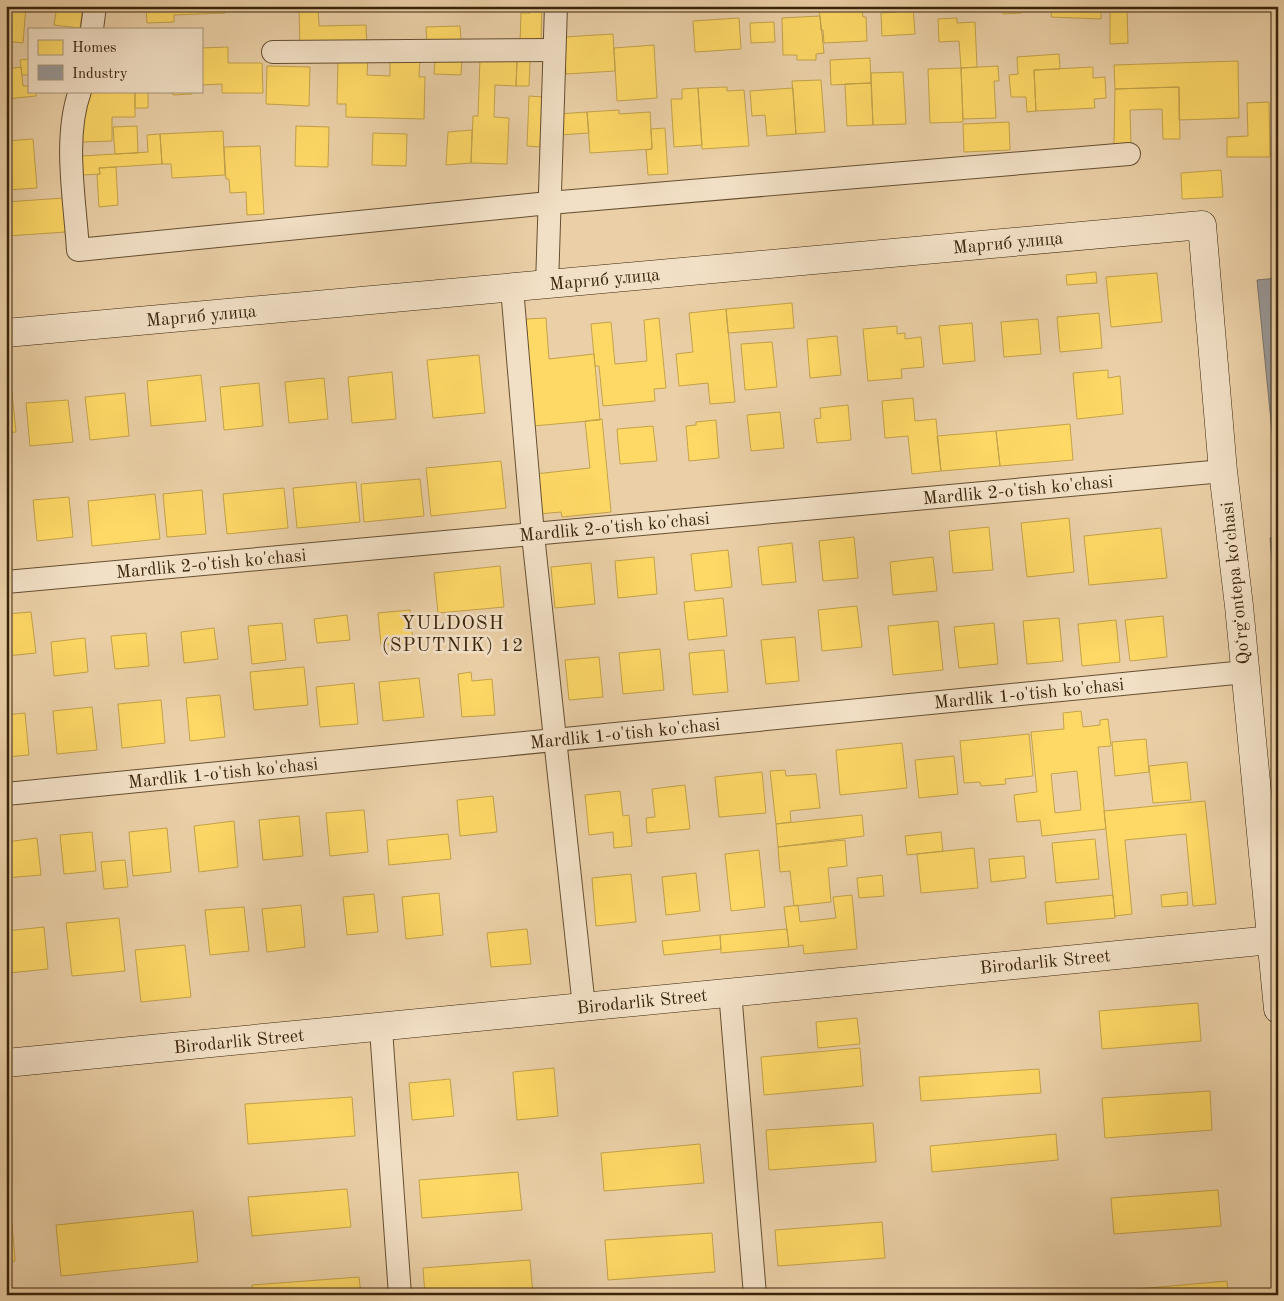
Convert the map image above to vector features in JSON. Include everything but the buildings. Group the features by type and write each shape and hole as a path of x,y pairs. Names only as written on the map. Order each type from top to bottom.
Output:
{"street":[{"path":"92,28 95,6"},
{"path":"547,285 553,50 556,6"},
{"path":"273,52 553,50"},
{"path":"80,92 73,110 72,138 78,250 549,203 1129,154"},
{"name":"Маргиб улица","path":"6,333 1202,225"},
{"name":"Qoʻrgʻontepa koʻchasi","path":"1202,225 1223,470 1275,939 1278,1009"},
{"path":"512,288 533,535 584,1007"},
{"name":"Mardlik 2-o'tish ko'chasi","path":"6,582 1223,470"},
{"name":"Mardlik 1-o'tish ko'chasi","path":"6,794 1245,672"},
{"name":"Birodarlik Street","path":"6,1063 381,1029 730,991 1275,939"},
{"path":"730,991 754,1295"},
{"path":"381,1029 400,1295"}],"district":[{"name":"YULDOSH (SPUTNIK) 12","path":"453,633"}]}
